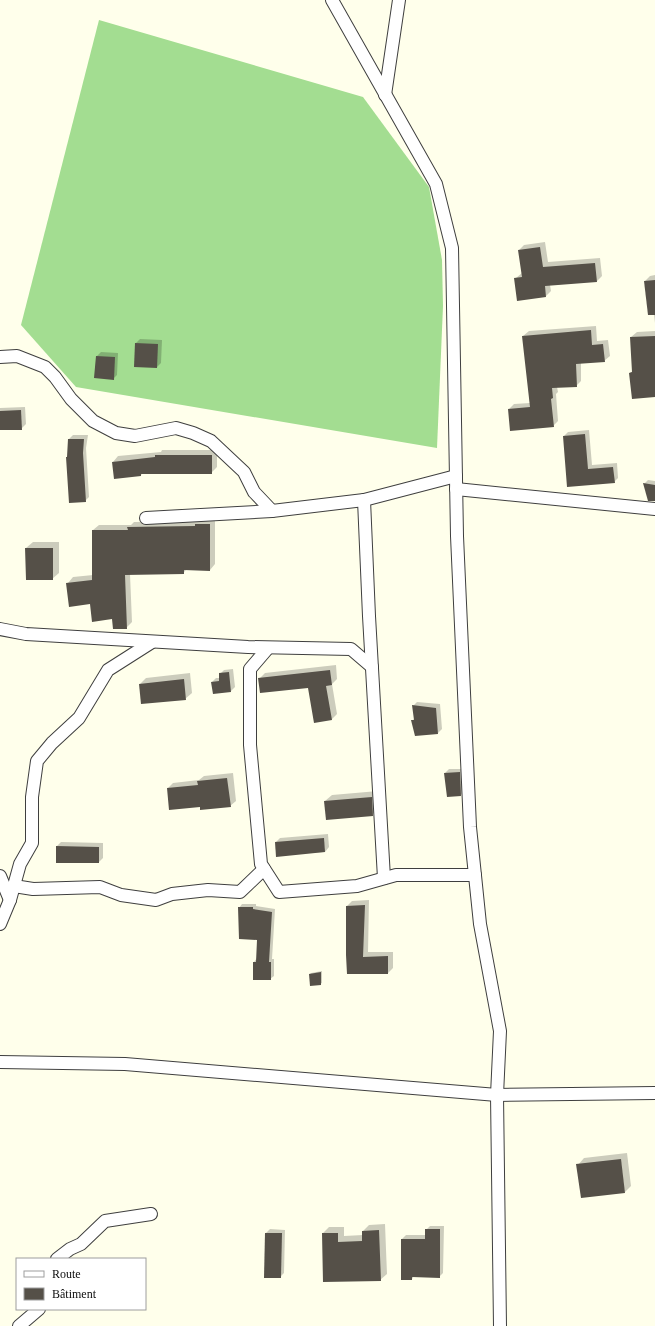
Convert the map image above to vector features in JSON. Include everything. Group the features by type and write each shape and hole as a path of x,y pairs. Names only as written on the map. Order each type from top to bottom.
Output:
{"street":[{"path":"332,0 436,184 452,248 456,489 469,820 480,924 500,1031 497,1095 500,1326"},
{"path":"385,95 399,0"},
{"path":"0,357 17,356 45,367 55,377 71,399 93,421 116,433 135,436 176,428 193,432 211,441 244,472 254,492 272,511"},
{"path":"146,518 272,511 364,500 456,476"},
{"path":"456,489 655,509"},
{"path":"364,500 384,878"},
{"path":"0,629 26,634 152,642 268,648 351,649 372,667"},
{"path":"0,924 10,900 20,864 32,843 32,797 37,761 52,743 79,718 108,670 152,642"},
{"path":"268,648 250,669 250,746 261,864 279,892 357,886 396,875 475,875"},
{"path":"14,886 33,889 100,887 121,896 156,900 172,894 208,890 240,892 264,870"},
{"path":"0,876 10,900"},
{"path":"0,1062 125,1064 497,1095 655,1093"},
{"path":"58,1258 70,1249 81,1244 105,1221 151,1214"},
{"path":"19,1326 38,1310"}],"green space":[{"path":"99,20 363,97 429,187 442,260 443,306 437,448 76,387 21,325"}],"building":[{"path":"540,247 543,267 595,263 597,282 545,286 546,297 517,301 514,278 522,277 518,250"},
{"path":"655,280 655,315 648,315 644,281"},
{"path":"591,330 592,345 603,344 605,362 576,364 577,387 552,388 553,398 551,399 554,427 510,431 508,409 530,407 522,336"},
{"path":"655,336 655,397 632,399 629,373 632,372 630,337"},
{"path":"135,343 158,344 157,368 134,367"},
{"path":"96,356 115,357 114,380 94,378"},
{"path":"21,410 22,430 0,430 0,411"},
{"path":"585,434 588,469 613,467 615,483 567,487 563,436"},
{"path":"68,439 84,439 83,453 86,502 69,503 66,457"},
{"path":"155,455 212,455 212,474 141,474 141,476 114,479 112,462 155,457"},
{"path":"643,483 655,485 655,501 648,501"},
{"path":"195,524 210,524 210,571 184,570 184,574 125,575 127,629 113,629 112,619 92,622 90,604 69,607 66,583 92,580 92,530 128,530 127,527 195,526"},
{"path":"25,548 53,548 53,580 26,580"},
{"path":"330,670 332,685 326,686 332,720 314,723 308,688 260,693 258,678"},
{"path":"229,672 231,692 213,694 211,682 219,681 219,673"},
{"path":"184,679 186,700 141,704 139,684"},
{"path":"412,705 436,708 438,734 415,736 411,720 414,720"},
{"path":"460,772 461,796 447,797 444,773"},
{"path":"227,778 231,807 200,810 200,807 169,810 167,788 198,785 197,781"},
{"path":"372,797 373,816 326,820 324,801"},
{"path":"324,838 325,852 276,857 275,842"},
{"path":"56,846 99,847 99,863 56,863"},
{"path":"365,905 363,957 388,956 388,974 347,974 346,906"},
{"path":"238,907 253,907 253,909 272,912 269,962 271,962 271,980 253,980 253,962 256,962 257,940 239,939"},
{"path":"321,972 321,985 310,986 309,974"},
{"path":"621,1159 625,1193 581,1198 576,1164"},
{"path":"425,1229 440,1229 440,1278 412,1277 412,1280 401,1280 401,1239 425,1239"},
{"path":"379,1230 381,1281 323,1282 322,1233 338,1233 338,1242 362,1241 362,1231"},
{"path":"265,1233 282,1233 281,1278 264,1278"}]}
